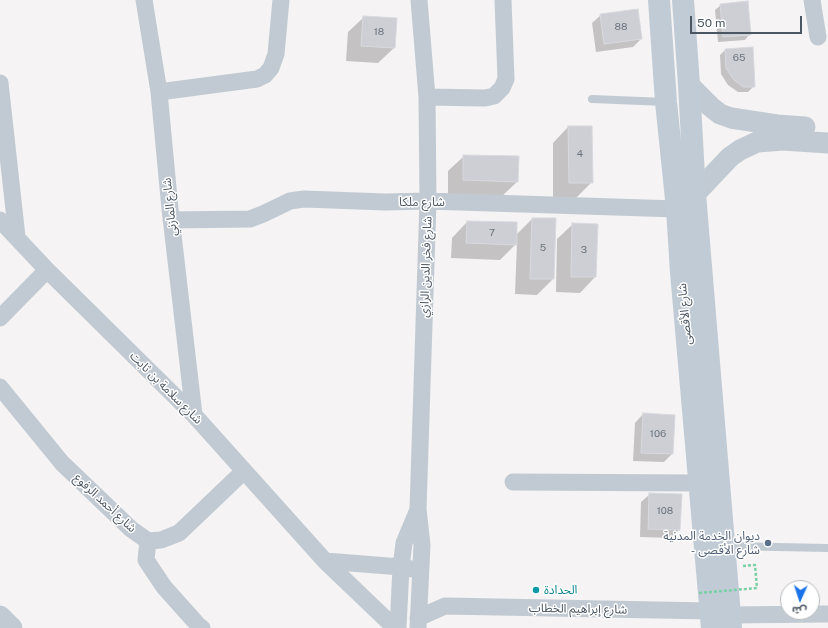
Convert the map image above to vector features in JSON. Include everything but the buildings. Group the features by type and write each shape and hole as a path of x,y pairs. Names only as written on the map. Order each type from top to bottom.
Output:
{"main road":[{"name":"شارع الأقصى","path":"659,0 666,102 677,209 699,483 721,621"},
{"name":"شارع الأقصى","path":"683,0 695,194 724,546 721,621"}],"street":[{"name":"شارع المازني","path":"144,0 159,92 171,220 194,415"},
{"path":"159,92 257,79 265,76 271,68 276,54 281,0"},
{"name":"شارع فخر الدين الرازي","path":"418,623 422,545 418,510 428,201 427,97 419,0"},
{"path":"427,97 485,98 494,96 502,88 506,79 503,0"},
{"path":"812,0 818,37"},
{"path":"0,83 17,237"},
{"path":"689,85 711,107 720,114 730,118 777,125 828,128"},
{"path":"695,194 730,157 740,150 757,142 783,140 828,142"},
{"name":"شارع ملكا","path":"171,220 250,219 290,201 304,199 385,202 428,201 677,209"},
{"name":"شارع سلامة بن ثابت","path":"0,220 48,270 194,415 325,561 397,628"},
{"path":"0,318 48,270"},
{"name":"شارع أحمد الرفوع","path":"0,387 62,463 131,529 148,541 161,540 179,533 244,471"},
{"path":"513,482 699,483"},
{"name":"شارع فخر الدين الرازي","path":"397,628 404,543 418,510"},
{"path":"148,541 146,560 164,587 202,628"},
{"path":"325,561 420,570"},
{"name":"شارع إبراهيم الخطاب","path":"419,591 445,606 721,621 828,614"},
{"name":"شارع إبراهيم الخطاب","path":"418,623 445,606"},
{"path":"0,616 12,628"}],"lane":[{"path":"592,99 666,102"},
{"path":"724,546 828,548"}],"path":[{"path":"699,593 757,588 755,565"}],"place":[{"name":"ديوان الخدمة المدنية - شارع الأقصى","path":"768,543"},
{"name":"الحدادة","path":"536,590"}]}
